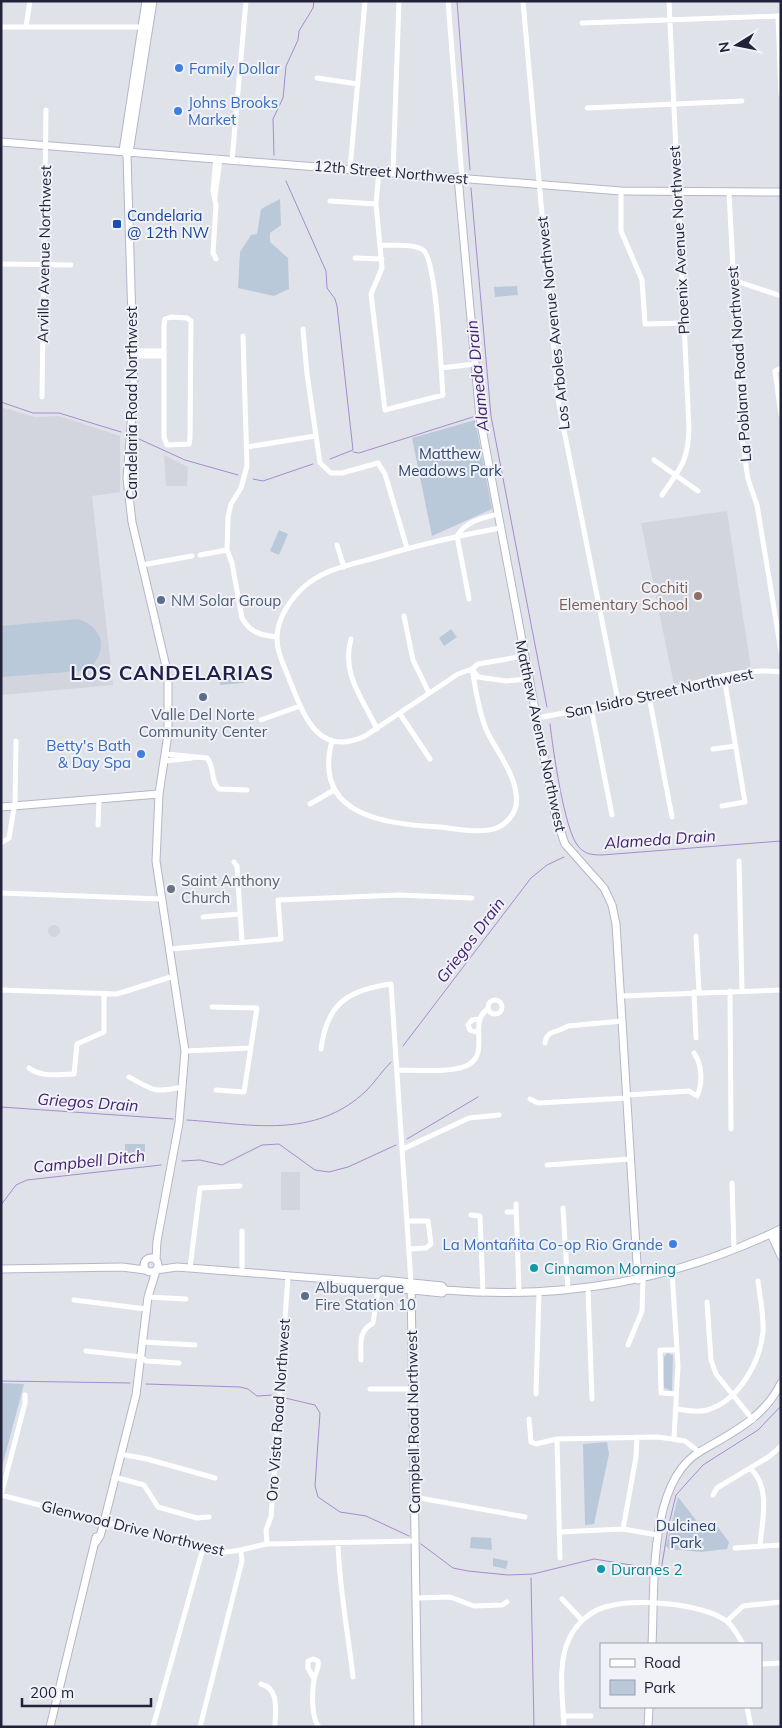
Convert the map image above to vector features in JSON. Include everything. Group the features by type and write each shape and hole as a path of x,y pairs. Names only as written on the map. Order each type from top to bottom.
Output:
{"main road":[{"name":"Candelaria Road Northwest","path":"146,1 146,27"},
{"name":"Candelaria Road Northwest","path":"153,1 146,27 127,152 128,254 133,353 132,420 128,478 132,522 168,675 170,705 166,758 158,794 156,861 186,1050 184,1087 158,1240 157,1260"},
{"name":"12th Street Northwest","path":"1,142 621,191 781,192"},
{"name":"Matthew Avenue Northwest","path":"460,178 480,418 524,656 561,837 569,850 600,882 612,905 616,924 630,1159 641,1279"},
{"path":"1,807 158,794"},
{"path":"122,1266 146,1259 157,1260 177,1267 379,1284 383,1280 411,1286 442,1286 445,1290 483,1293 539,1293 588,1289 672,1272 776,1231"},
{"path":"776,1231 781,1241"},
{"path":"776,1231 781,1256"},
{"path":"148,1296 143,1266 158,1240"},
{"path":"50,1727 106,1500 110,1494 136,1395 148,1296 158,1267 157,1260"},
{"path":"1,1269 122,1266 152,1272 177,1267"},
{"name":"Campbell Road Northwest","path":"411,1286 418,1727"},
{"path":"652,1643 658,1535 671,1486 686,1464 699,1452 733,1434 753,1420 780,1386"},
{"path":"648,1727 649,1708"},
{"path":"45,1727 53,1709"}],"street":[{"path":"26,27 30,1"},
{"path":"232,160 246,1"},
{"path":"350,169 365,1"},
{"path":"393,172 399,1"},
{"name":"Matthew Avenue Northwest","path":"448,1 460,178"},
{"name":"Los Arboles Avenue Northwest","path":"523,1 559,405 618,701"},
{"name":"Phoenix Avenue Northwest","path":"662,495 685,462 688,449 669,1"},
{"path":"582,23 779,16 781,95"},
{"path":"1,27 146,27"},
{"path":"317,78 358,84"},
{"path":"587,108 742,100"},
{"name":"Arvilla Avenue Northwest","path":"42,398 46,110"},
{"path":"216,259 213,253 218,159"},
{"path":"378,171 376,204 382,268 371,294 385,410 442,395 433,278 429,256 423,249 415,247 381,245"},
{"path":"621,191 622,231 642,280 645,324 684,323"},
{"name":"La Poblana Road Northwest","path":"729,192 739,406 744,462 757,505 780,633 781,651"},
{"path":"330,201 376,204"},
{"path":"354,258 382,259"},
{"path":"1,264 71,265"},
{"path":"733,280 781,296"},
{"path":"171,316 187,318 190,322 190,438 189,444 185,446 167,445 164,442 164,354 165,319 171,316"},
{"path":"303,329 315,436 320,463 331,473 342,473 378,463 385,474 407,548"},
{"path":"243,336 248,447 247,466 241,488 231,504 228,517 227,550 232,563 242,618 246,626 256,633 277,637"},
{"path":"133,353 164,354"},
{"path":"441,368 475,364"},
{"path":"781,368 775,371 781,414"},
{"path":"248,447 315,436"},
{"path":"654,460 698,491"},
{"path":"469,599 457,536 462,528 470,522 498,514"},
{"path":"500,528 407,548 344,567 313,580 296,594 281,618 277,637 281,658 300,706 311,726 332,741 357,740 400,714 458,674 472,670 478,664 524,656"},
{"path":"337,545 344,567"},
{"path":"200,555 227,550"},
{"path":"142,565 192,556"},
{"path":"404,616 412,660 429,693"},
{"path":"351,639 348,652 349,670 356,690 377,729"},
{"path":"472,670 478,677 506,681 529,679"},
{"path":"332,741 328,764 334,790 341,800 357,812 377,818 413,824 465,829 488,830 502,825 512,814 516,796 508,768 484,722 472,670"},
{"name":"San Isidro Street Northwest","path":"537,718 649,696 724,676 753,672 781,672"},
{"path":"722,806 745,802 724,676"},
{"path":"649,696 672,817"},
{"path":"261,720 300,706"},
{"path":"591,708 612,816"},
{"path":"400,714 430,759"},
{"path":"1,843 9,838 15,802 16,741"},
{"path":"713,749 736,746"},
{"path":"166,758 195,757 209,760 215,786 219,789 246,790"},
{"path":"310,804 334,790"},
{"path":"98,826 99,799"},
{"path":"739,861 742,991"},
{"path":"234,862 237,866 242,942"},
{"path":"1,893 161,899"},
{"path":"170,949 281,939 278,900 399,895 472,898"},
{"path":"203,917 240,914"},
{"path":"696,936 696,1038"},
{"path":"1,990 117,994 174,976"},
{"name":"Campbell Road Northwest","path":"321,1049 330,1016 343,1000 368,987 391,984 411,1286"},
{"path":"621,996 781,990"},
{"path":"730,991 731,1129"},
{"path":"29,1068 36,1074 74,1074 77,1044 104,1032 104,994"},
{"path":"212,1008 256,1008 244,1092 216,1090"},
{"path":"397,1070 466,1066 474,1061 479,1051 480,1019 484,1012 488,1010"},
{"path":"479,1033 470,1030 468,1025 472,1020 480,1019"},
{"path":"545,1043 546,1036 550,1032 562,1031 568,1026 622,1021"},
{"path":"186,1050 251,1048"},
{"path":"530,1099 538,1103 689,1091 697,1096 700,1088 699,1060 694,1053"},
{"path":"129,1077 153,1091 160,1092 184,1087"},
{"path":"403,1149 468,1118 499,1115"},
{"path":"547,1165 630,1159"},
{"path":"732,1183 734,1249"},
{"path":"190,1268 200,1188 240,1186"},
{"path":"516,1204 519,1294"},
{"path":"563,1208 568,1291"},
{"path":"507,1212 516,1212"},
{"path":"471,1215 480,1216 483,1293"},
{"path":"407,1221 426,1220 430,1225 429,1246 409,1249"},
{"path":"242,1231 242,1272"},
{"path":"672,1272 677,1350 674,1438"},
{"name":"Oro Vista Road Northwest","path":"267,1544 265,1535 271,1517 288,1276"},
{"name":"Matthew Avenue Northwest","path":"628,1345 639,1322 643,1295 641,1279"},
{"path":"676,1409 707,1410 732,1395 744,1382 759,1353 763,1330 758,1282"},
{"path":"362,1360 360,1339 365,1329 373,1323 379,1284"},
{"path":"588,1289 592,1399"},
{"path":"536,1394 539,1293"},
{"path":"148,1296 186,1299"},
{"path":"74,1300 146,1309"},
{"path":"707,1302 711,1360 716,1374 753,1420"},
{"path":"143,1342 195,1344"},
{"path":"676,1394 661,1393 660,1350 677,1350"},
{"path":"86,1351 141,1357 146,1361 179,1362"},
{"path":"370,1389 412,1389"},
{"path":"1,1495 26,1403 24,1395"},
{"path":"530,1419 531,1442 536,1444 557,1439 674,1438 690,1443 699,1452"},
{"path":"623,1529 636,1458 637,1437"},
{"path":"557,1439 560,1558"},
{"path":"713,1495 717,1488 751,1469 781,1446"},
{"path":"120,1454 147,1459 215,1478"},
{"path":"751,1469 762,1488 764,1501 760,1546"},
{"path":"114,1476 144,1485 158,1508 197,1518 209,1516"},
{"name":"Glenwood Drive Northwest","path":"1,1495 220,1552 241,1552 254,1546 267,1544 415,1541"},
{"path":"414,1497 525,1517"},
{"path":"559,1532 623,1529 658,1535"},
{"path":"338,1542 339,1579 344,1598 353,1677"},
{"path":"735,1548 781,1545"},
{"path":"153,1727 203,1548"},
{"path":"200,1727 242,1561 241,1552"},
{"path":"416,1598 450,1597 474,1606 502,1605 507,1602"},
{"path":"562,1599 582,1620"},
{"path":"727,1621 743,1606 781,1602"},
{"path":"564,1727 565,1651 569,1638 582,1620 606,1607 619,1604 654,1605 707,1611 727,1621 742,1643"},
{"path":"762,1664 781,1663"},
{"path":"314,1680 314,1721 319,1727"},
{"path":"261,1684 268,1686 274,1695 275,1727"},
{"path":"747,1708 751,1727"},
{"path":"563,1716 591,1716"}],"shaded area":[{"path":"1,407 35,417 59,416 120,436 120,492 92,496 113,685 1,695"},
{"path":"164,455 188,467 187,486 166,486"},
{"name":"Cochiti Elementary School","path":"727,511 751,669 674,685 641,523"},
{"path":"52,925 56,925 60,931 56,937 52,937 48,933 48,929"},
{"path":"281,1172 300,1172 300,1210 281,1210"}],"green space":[{"path":"280,199 281,225 270,233 270,242 288,258 289,289 274,296 238,288 240,252 251,235 257,234 261,209"},
{"path":"517,286 518,295 495,297 494,287"},
{"name":"Matthew Meadows Park","path":"475,420 492,509 432,536 412,438"},
{"path":"279,530 288,534 279,555 270,551"},
{"path":"78,619 92,627 101,640 100,652 93,670 1,677 1,626"},
{"path":"451,629 457,637 444,646 439,638"},
{"path":"243,671 244,683 220,685 219,673"},
{"path":"125,1144 145,1144 145,1153 125,1153"},
{"path":"667,1353 673,1355 672,1391 664,1388 664,1357"},
{"path":"1,1383 24,1384 1,1471"},
{"path":"607,1442 609,1454 594,1524 585,1525 583,1444"},
{"name":"Dulcinea Park","path":"678,1497 699,1524 714,1522 729,1542 727,1549 701,1552 669,1549 666,1546"},
{"path":"471,1537 491,1538 492,1550 470,1548"},
{"path":"493,1558 508,1561 506,1569 493,1566"}],"waterway":[{"path":"274,155 273,119 283,98 286,66 298,40 299,31 313,8 314,1"},
{"name":"Alameda Drain","path":"457,1 470,170"},
{"path":"286,181 326,271 327,288 335,299 337,306 353,450 330,459"},
{"name":"Alameda Drain","path":"471,188 491,416 547,707"},
{"path":"1,402 33,413 59,413 121,432"},
{"path":"353,452 359,453 476,416"},
{"path":"139,439 185,460 238,475"},
{"path":"253,479 263,481 313,464"},
{"name":"Alameda Drain","path":"550,724 564,807 573,837 580,849 592,854 602,855 781,841"},
{"name":"Griegos Drain","path":"403,1046 531,878 547,865 564,857"},
{"name":"Griegos Drain","path":"187,1120 258,1126 303,1123 325,1117 346,1106 366,1091 391,1062"},
{"name":"Campbell Ditch","path":"407,1139 478,1097"},
{"name":"Griegos Drain","path":"1,1107 173,1119"},
{"name":"Campbell Ditch","path":"182,1161 200,1160 222,1165 262,1145 279,1144 315,1170 329,1172 348,1167 396,1145"},
{"name":"Campbell Ditch","path":"1,1205 16,1185 27,1180 161,1165"},
{"path":"1,1381 130,1383"},
{"path":"146,1384 240,1387 248,1389 257,1396 274,1395"},
{"path":"285,1398 315,1405 320,1413 315,1486 318,1497 340,1512 366,1516 409,1536"},
{"path":"661,1571 676,1495 703,1465 758,1430 781,1406"},
{"path":"421,1544 453,1568 468,1571 508,1575 533,1574 594,1559 650,1568"},
{"path":"531,1578 534,1727"}],"place":[{"name":"Family Dollar","path":"179,68"},
{"name":"Johns Brooks Market","path":"178,111"},
{"name":"Candelaria @ 12th NW","path":"117,224"},
{"name":"Cochiti Elementary School","path":"698,596"},
{"name":"NM Solar Group","path":"161,600"},
{"name":"Valle Del Norte Community Center","path":"203,697"},
{"name":"Betty's Bath & Day Spa","path":"141,754"},
{"name":"Saint Anthony Church","path":"171,889"},
{"name":"La Montañita Co-op Rio Grande","path":"673,1244"},
{"name":"Cinnamon Morning","path":"534,1268"},
{"name":"Albuquerque Fire Station 10","path":"305,1296"},
{"name":"Duranes 2","path":"601,1569"}],"district":[{"name":"LOS CANDELARIAS","path":"172,672"}]}
